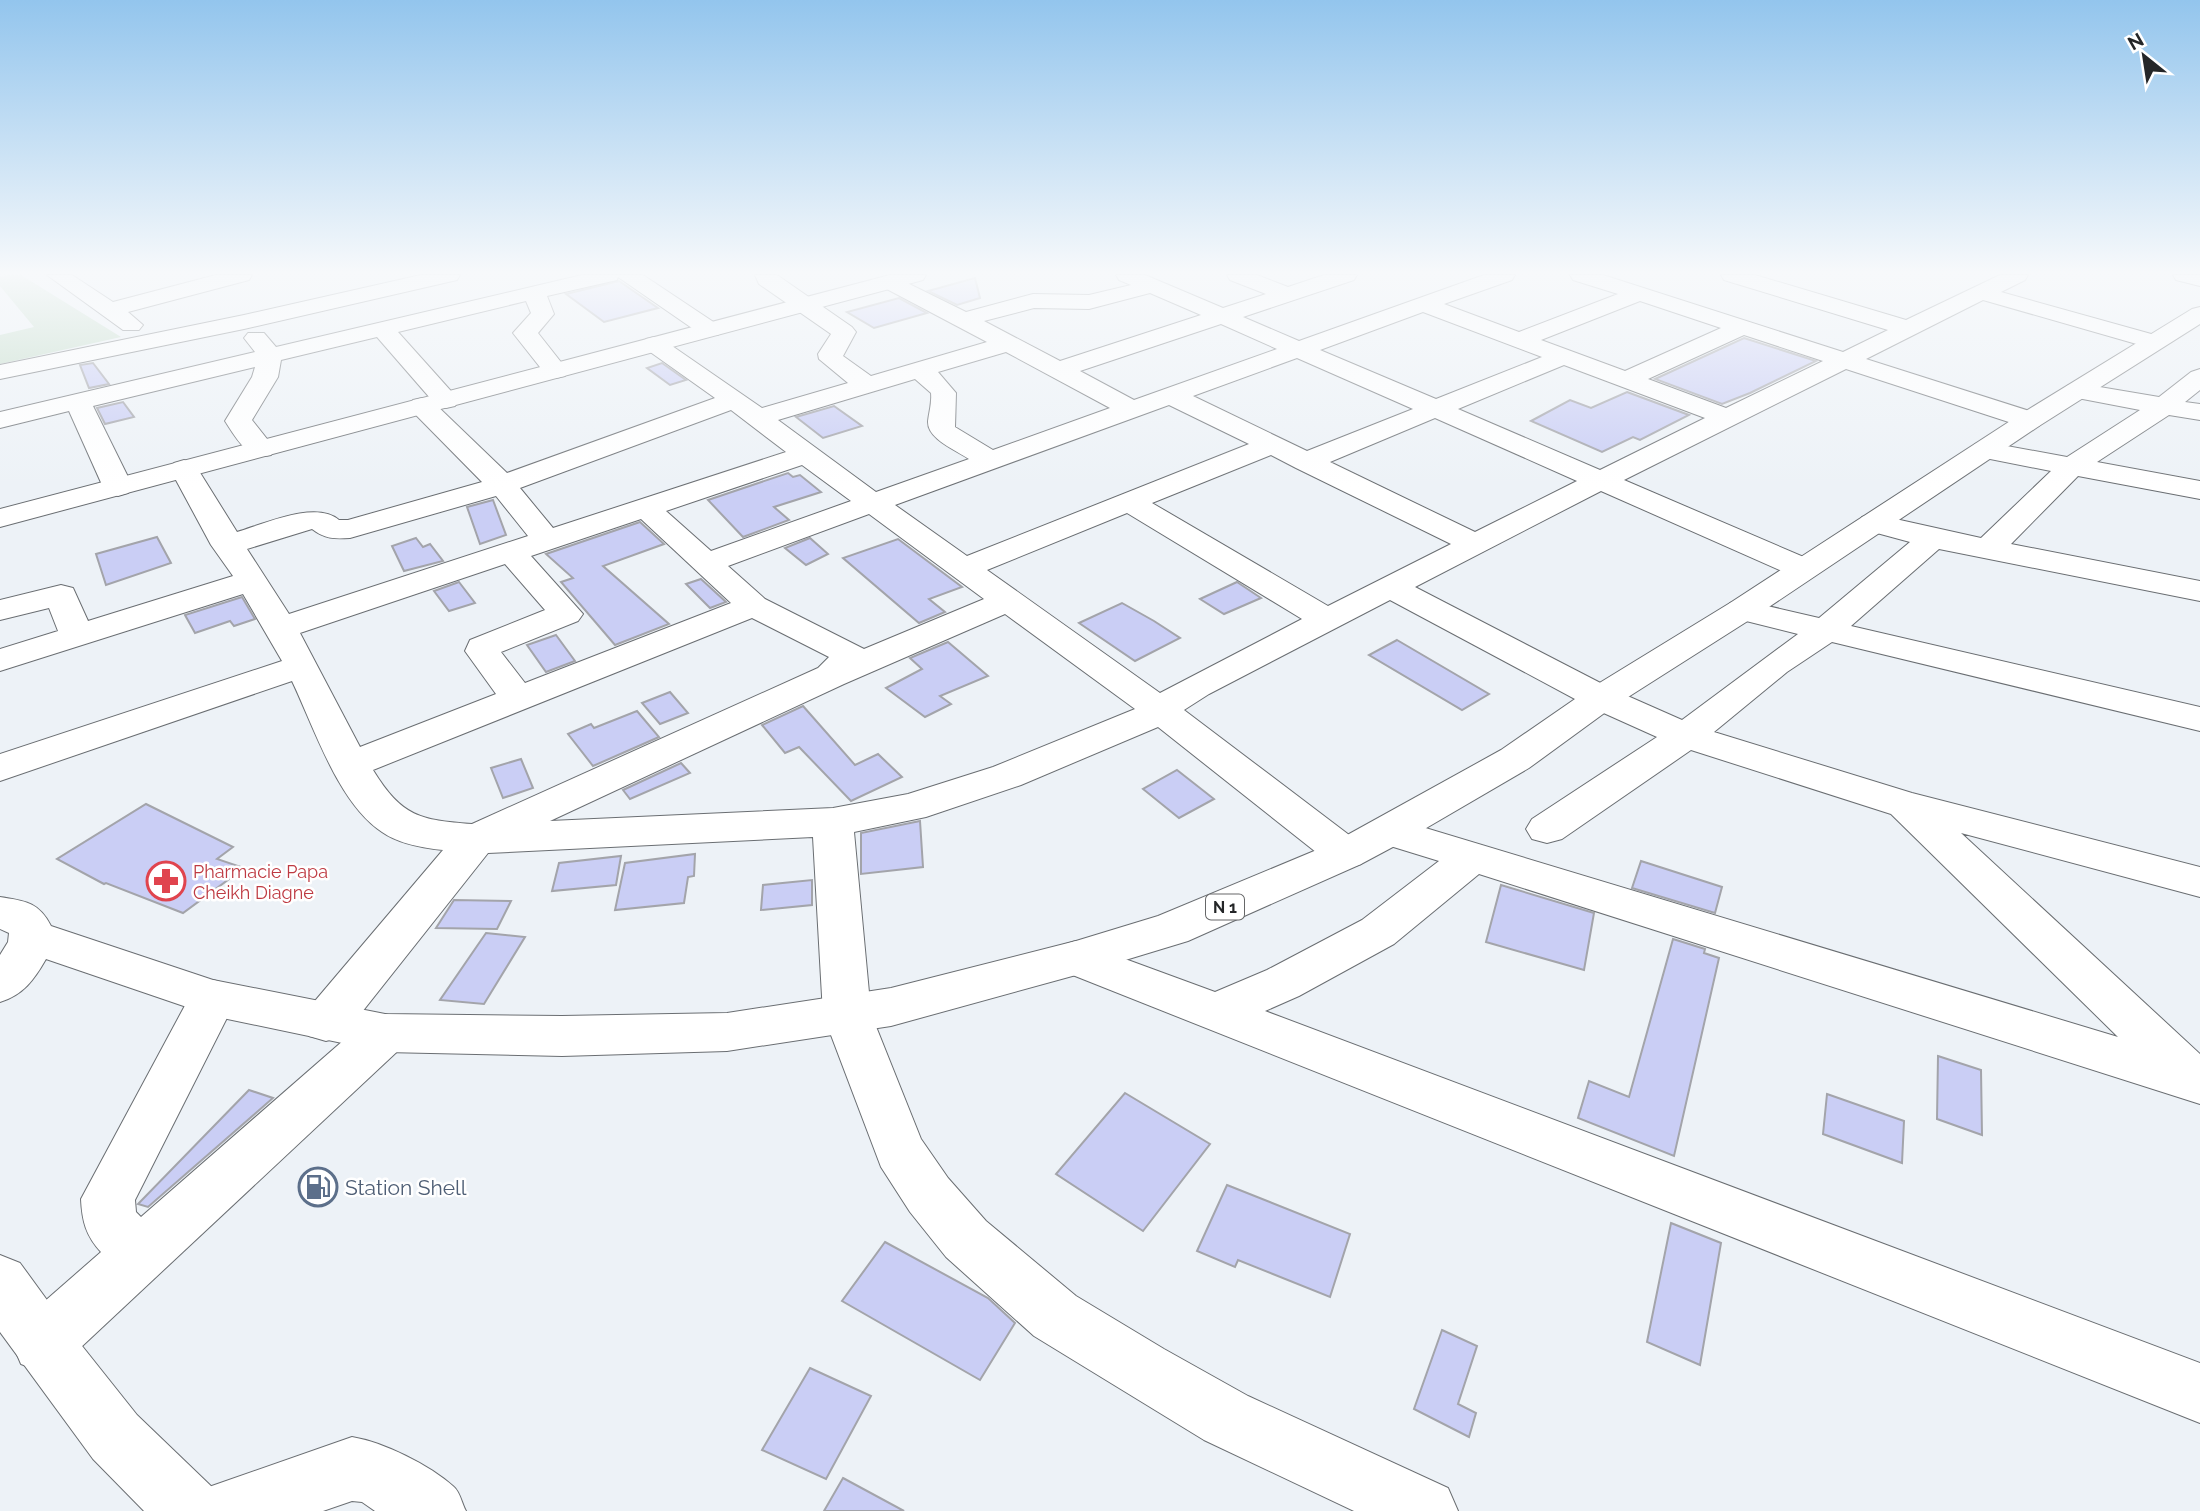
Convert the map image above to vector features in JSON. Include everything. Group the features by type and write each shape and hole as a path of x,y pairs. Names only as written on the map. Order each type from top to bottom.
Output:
{"main road":[{"path":"0,372 130,346"},
{"path":"263,346 270,355"},
{"path":"0,420 311,346"},
{"path":"394,346 434,403 548,541"},
{"path":"536,346 556,370"},
{"path":"0,518 648,346"},
{"path":"656,346 1162,711 1346,854"},
{"path":"835,346 830,354 831,359 868,385"},
{"path":"227,545 311,520 323,522 332,530 350,528 502,485 747,409 868,385 1002,346"},
{"path":"1010,346 1132,409"},
{"path":"1059,370 1133,346"},
{"path":"1290,346 1802,568"},
{"path":"706,563 1308,346"},
{"path":"1534,346 1729,418"},
{"path":"1625,380 1702,346"},
{"path":"1800,346 2030,420"},
{"path":"184,469 227,545 253,580 302,666 369,795 391,819 428,833 476,839 833,822 912,807 957,794 1162,711 1196,686 1601,480 1877,346"},
{"name":"N 1","path":"16,925 108,964 213,999 385,1033 562,1036 727,1032 891,1007 1076,958 1172,929 1346,854 1389,831 1515,759 1601,698 1742,610 1802,568 2148,346"},
{"path":"261,449 239,421 265,376 270,355"},
{"path":"1306,462 1438,410 1562,356"},
{"path":"920,370 946,393 941,425 945,432 990,460"},
{"path":"1987,549 2073,466 2164,406 2200,377"},
{"path":"2076,391 2200,412"},
{"path":"1170,396 1475,544"},
{"path":"78,402 118,487"},
{"path":"962,569 1271,445"},
{"path":"1984,450 2200,490"},
{"path":"280,628 806,455"},
{"path":"1129,502 1328,620"},
{"path":"646,508 753,606 850,654 831,676"},
{"path":"1873,523 1933,538 2200,592"},
{"path":"1547,829 1686,736 1775,665 1826,630 1933,538"},
{"path":"511,552 566,614 482,647 482,651 518,699"},
{"path":"0,660 253,580"},
{"path":"1392,588 1601,698 1686,736 1904,804 2200,882"},
{"path":"0,610 61,595 77,636"},
{"path":"326,1022 476,839 831,676 1007,601"},
{"path":"352,764 753,606"},
{"path":"1742,610 2200,719"},
{"path":"0,768 302,666"},
{"path":"1904,804 2199,1083"},
{"path":"833,822 847,1014 900,1151 929,1195 966,1239 1055,1315 1226,1418 1424,1511"},
{"path":"1389,831 2199,1083"},
{"path":"1216,1012 1283,983 1378,932 1474,857"},
{"name":"N 1","path":"3,982 26,957 16,925"},
{"path":"1076,958 2200,1394"},
{"name":"N 1","path":"3,982 108,964"},
{"path":"140,1254 110,1223 108,1199 213,999"},
{"path":"42,1343 385,1033"},
{"path":"0,1282 42,1343 115,1437 190,1511"},
{"path":"229,1511 352,1469 373,1472 433,1511"}],"green space":[{"path":"0,346 83,346 0,364"}],"building":[{"path":"1728,346 1768,346 1816,361 1722,404 1655,379"},
{"path":"93,363 109,384 89,388 80,365"},
{"path":"662,363 686,380 670,385 647,368"},
{"path":"1627,392 1689,415 1640,440 1633,437 1602,452 1531,421 1570,400 1591,408"},
{"path":"123,402 134,417 105,424 97,408"},
{"path":"834,406 862,426 823,438 796,417"},
{"path":"788,473 793,477 800,475 821,492 774,507 789,520 743,537 708,500"},
{"path":"493,500 506,535 480,544 467,507"},
{"path":"640,522 664,544 603,566 669,624 615,645 561,582 573,578 546,554"},
{"path":"157,537 171,563 106,585 96,554"},
{"path":"416,538 423,547 430,544 443,561 404,571 392,546"},
{"path":"810,538 828,554 806,565 785,548"},
{"path":"898,539 962,587 929,599 945,612 919,623 843,558"},
{"path":"701,579 726,602 710,608 686,584"},
{"path":"459,582 475,603 449,611 434,591"},
{"path":"1237,582 1261,598 1224,614 1200,599"},
{"path":"242,597 255,619 234,626 230,621 195,633 185,615"},
{"path":"1122,603 1180,638 1135,661 1079,623"},
{"path":"556,635 575,661 546,672 527,645"},
{"path":"1397,640 1489,694 1462,710 1369,655"},
{"path":"948,642 988,676 940,696 951,704 925,717 886,688 922,669 910,658"},
{"path":"670,692 688,713 660,724 642,703"},
{"path":"803,706 855,765 878,754 902,777 851,801 799,747 785,753 762,725"},
{"path":"637,711 659,737 593,766 568,734 591,724 594,728"},
{"path":"521,759 533,788 503,798 491,768"},
{"path":"681,763 690,773 630,799 623,790"},
{"path":"1177,770 1214,799 1179,818 1143,789"},
{"path":"146,804 233,847 217,859 244,868 183,913 104,884 57,859"},
{"path":"920,821 923,867 861,874 861,833"},
{"path":"695,854 694,876 688,877 684,903 615,910 625,863"},
{"path":"621,856 616,885 552,891 559,863"},
{"path":"1641,861 1722,887 1715,913 1632,888"},
{"path":"812,880 812,905 761,910 763,885"},
{"path":"1501,885 1594,913 1584,970 1486,942"},
{"path":"454,900 511,901 497,929 436,928"},
{"path":"486,933 525,937 484,1004 440,1000"},
{"path":"1673,939 1705,949 1704,953 1719,958 1674,1156 1578,1118 1589,1081 1629,1097"},
{"path":"1938,1056 1981,1070 1982,1135 1937,1119"},
{"path":"249,1090 273,1098 148,1207 138,1204"},
{"path":"1125,1093 1210,1144 1143,1231 1056,1174"},
{"path":"1827,1094 1904,1121 1902,1163 1823,1134"},
{"path":"1227,1185 1350,1234 1330,1297 1238,1260 1235,1267 1197,1251"},
{"path":"1671,1223 1721,1243 1700,1365 1647,1342"},
{"path":"885,1242 988,1298 1015,1323 980,1380 842,1301"},
{"path":"1442,1330 1477,1346 1458,1404 1476,1413 1469,1437 1414,1409"},
{"path":"810,1368 871,1396 826,1479 762,1450"},
{"path":"843,1478 904,1511 824,1511"}],"place":[{"name":"Pharmacie Papa Cheikh Diagne","path":"166,881"},
{"name":"Station Shell","path":"318,1187"}]}
